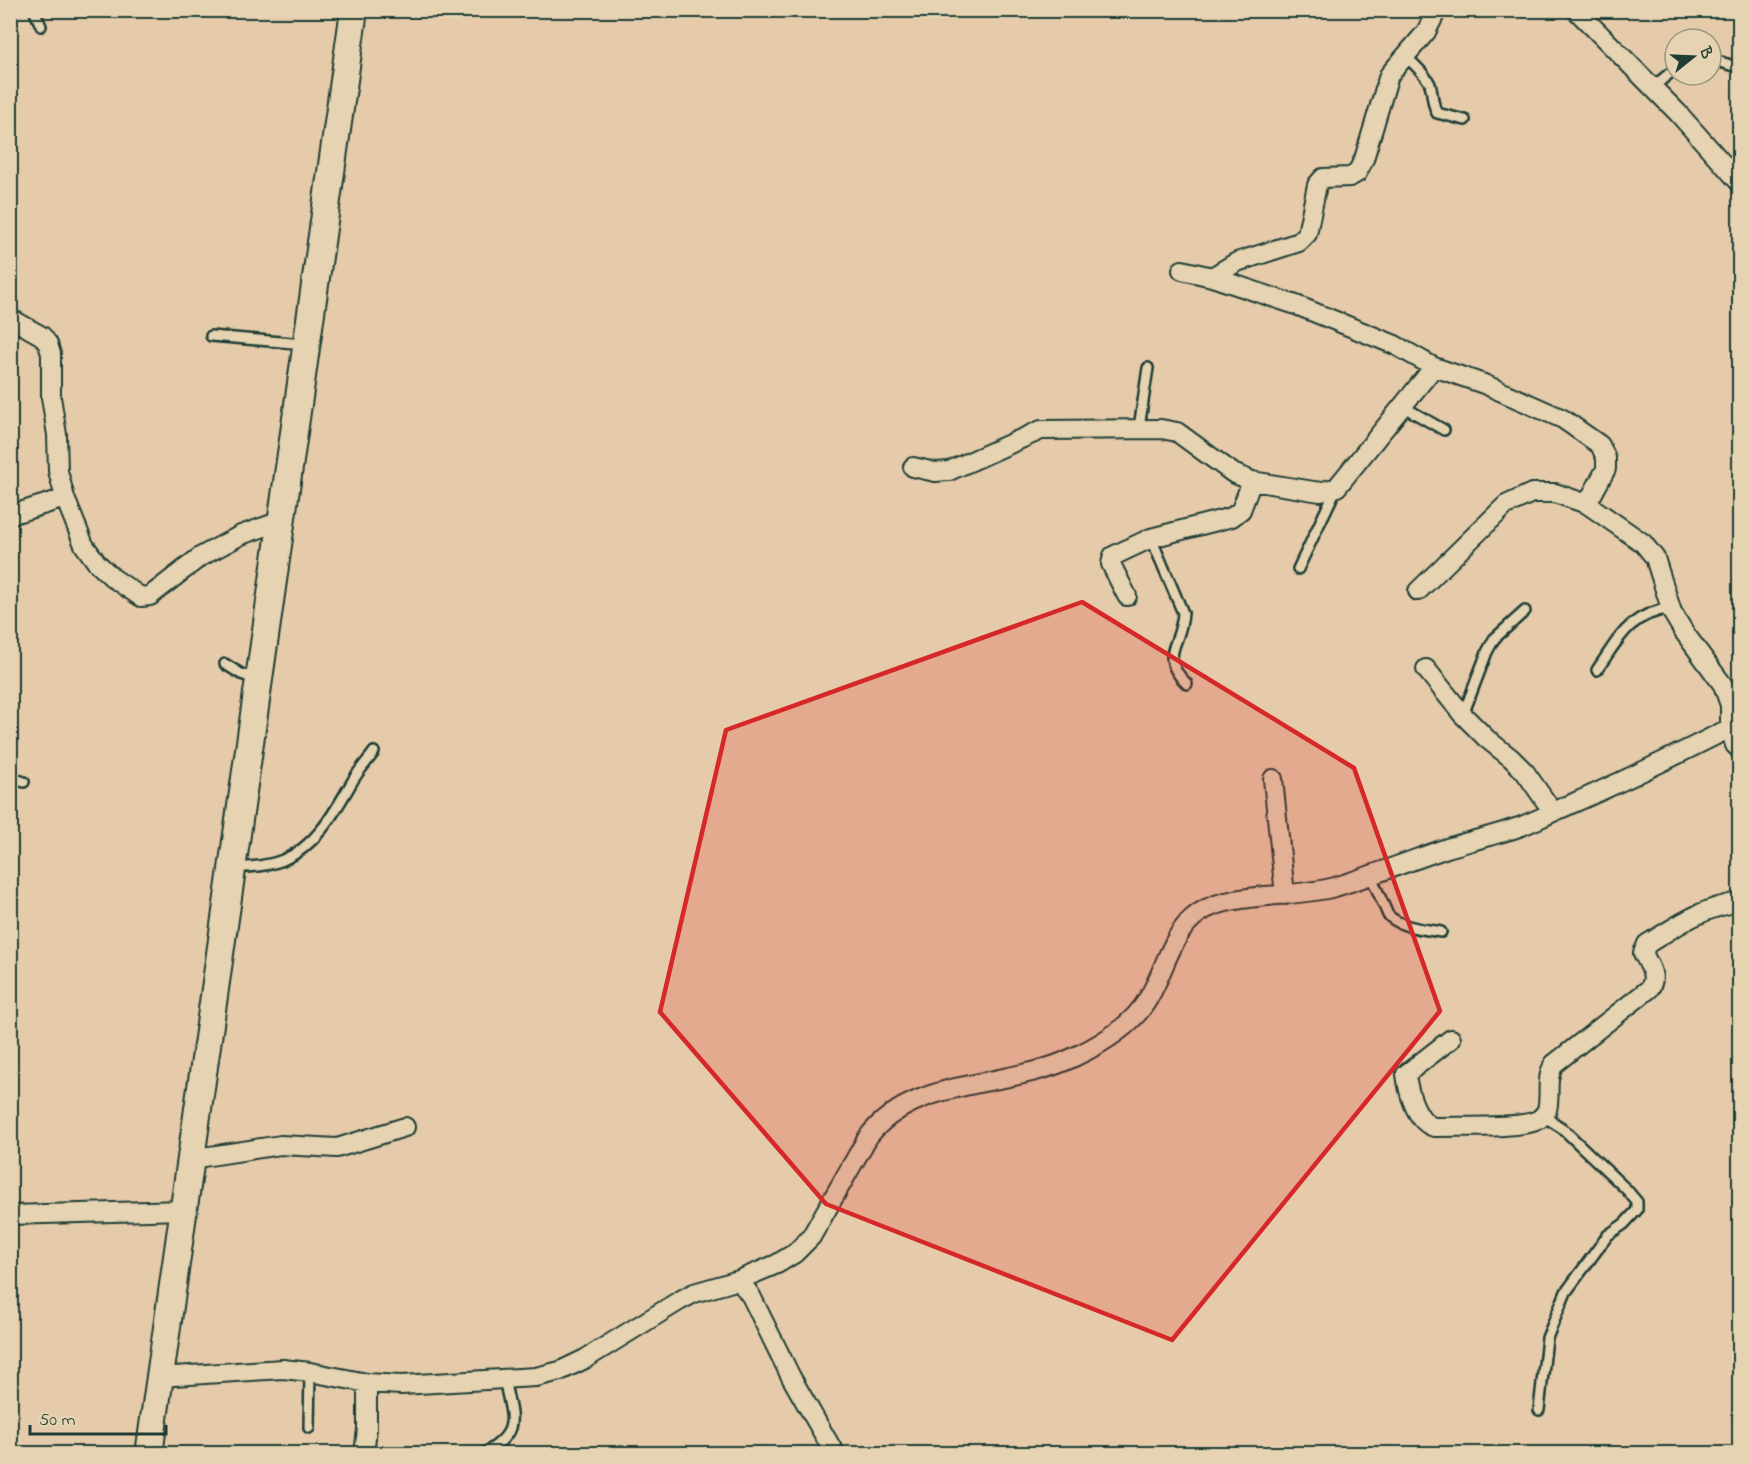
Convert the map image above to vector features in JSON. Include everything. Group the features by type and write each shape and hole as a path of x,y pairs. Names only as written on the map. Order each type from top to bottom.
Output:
{"street":[{"path":"149,1454 354,10"},
{"path":"1212,277 1237,262 1299,242 1307,234 1317,185 1323,178 1350,177 1357,173 1364,159 1389,75 1407,57 1426,32 1437,10"},
{"path":"1576,10 1678,112 1740,183"},
{"path":"1182,270 1212,277 1296,305 1395,345 1434,367 1484,384 1563,419 1600,445 1606,458 1606,469 1587,504"},
{"path":"10,318 42,336 48,344 51,354 51,397 58,444 58,471 65,498 84,545 97,563 113,578 141,597 150,596 200,557 241,535 281,521"},
{"path":"913,467 935,472 949,471 1041,430 1161,429 1177,432 1233,473 1252,481 1320,492 1337,488 1434,367"},
{"path":"1127,596 1112,564 1113,556 1151,538 1232,517 1241,510 1252,481"},
{"path":"1418,591 1506,505 1532,493 1556,493 1587,504 1643,543 1655,558 1671,608 1684,632 1723,685 1730,705 1730,728 1735,745 1740,750"},
{"path":"10,515 65,498"},
{"path":"1426,669 1463,715 1487,740 1525,772 1553,812"},
{"path":"159,1377 283,1369 367,1383 402,1385 536,1377 560,1371 585,1359 694,1293 739,1280 777,1264 795,1253 811,1237 868,1137 879,1123 898,1110 946,1090 1008,1079 1028,1073 1070,1059 1095,1046 1133,1018 1149,999 1181,931 1199,912 1226,902 1333,887 1520,827 1638,775 1730,728"},
{"path":"1273,779 1285,895"},
{"path":"1451,1039 1406,1074 1417,1112 1428,1125 1434,1127 1510,1125 1532,1122 1543,1116 1547,1109 1548,1074 1554,1064 1649,989 1653,983 1653,974 1643,953 1647,944 1697,914 1717,906 1740,902"},
{"path":"190,1159 281,1145 337,1148 405,1127"},
{"path":"10,1215 183,1210"},
{"path":"739,1280 751,1296 791,1377 835,1454"},
{"path":"364,1454 367,1429 367,1383"}],"lane":[{"path":"34,10 41,26"},
{"path":"1407,57 1426,77 1437,113 1465,120"},
{"path":"1723,63 1740,68"},
{"path":"1653,87 1663,79"},
{"path":"211,336 306,344"},
{"path":"1139,428 1148,368"},
{"path":"1402,406 1444,430"},
{"path":"1298,569 1337,488"},
{"path":"1151,538 1183,613 1182,626 1171,661 1175,672 1187,684"},
{"path":"1597,670 1632,623 1646,613 1671,608"},
{"path":"1463,715 1480,668 1494,639 1525,611"},
{"path":"225,664 241,674 258,680"},
{"path":"231,868 256,867 282,860 298,852 327,823 353,779 374,752"},
{"path":"10,777 24,782"},
{"path":"1370,874 1392,920 1400,924 1441,932"},
{"path":"1539,1410 1547,1338 1566,1292 1608,1235 1637,1210 1637,1202 1627,1190 1562,1128 1543,1116"},
{"path":"309,1428 310,1372"},
{"path":"483,1454 505,1439 510,1431 511,1421 504,1378"}],"highlighted area":[{"path":"1082,602 1354,768 1440,1011 1172,1340 826,1204 660,1012 726,730"}]}
